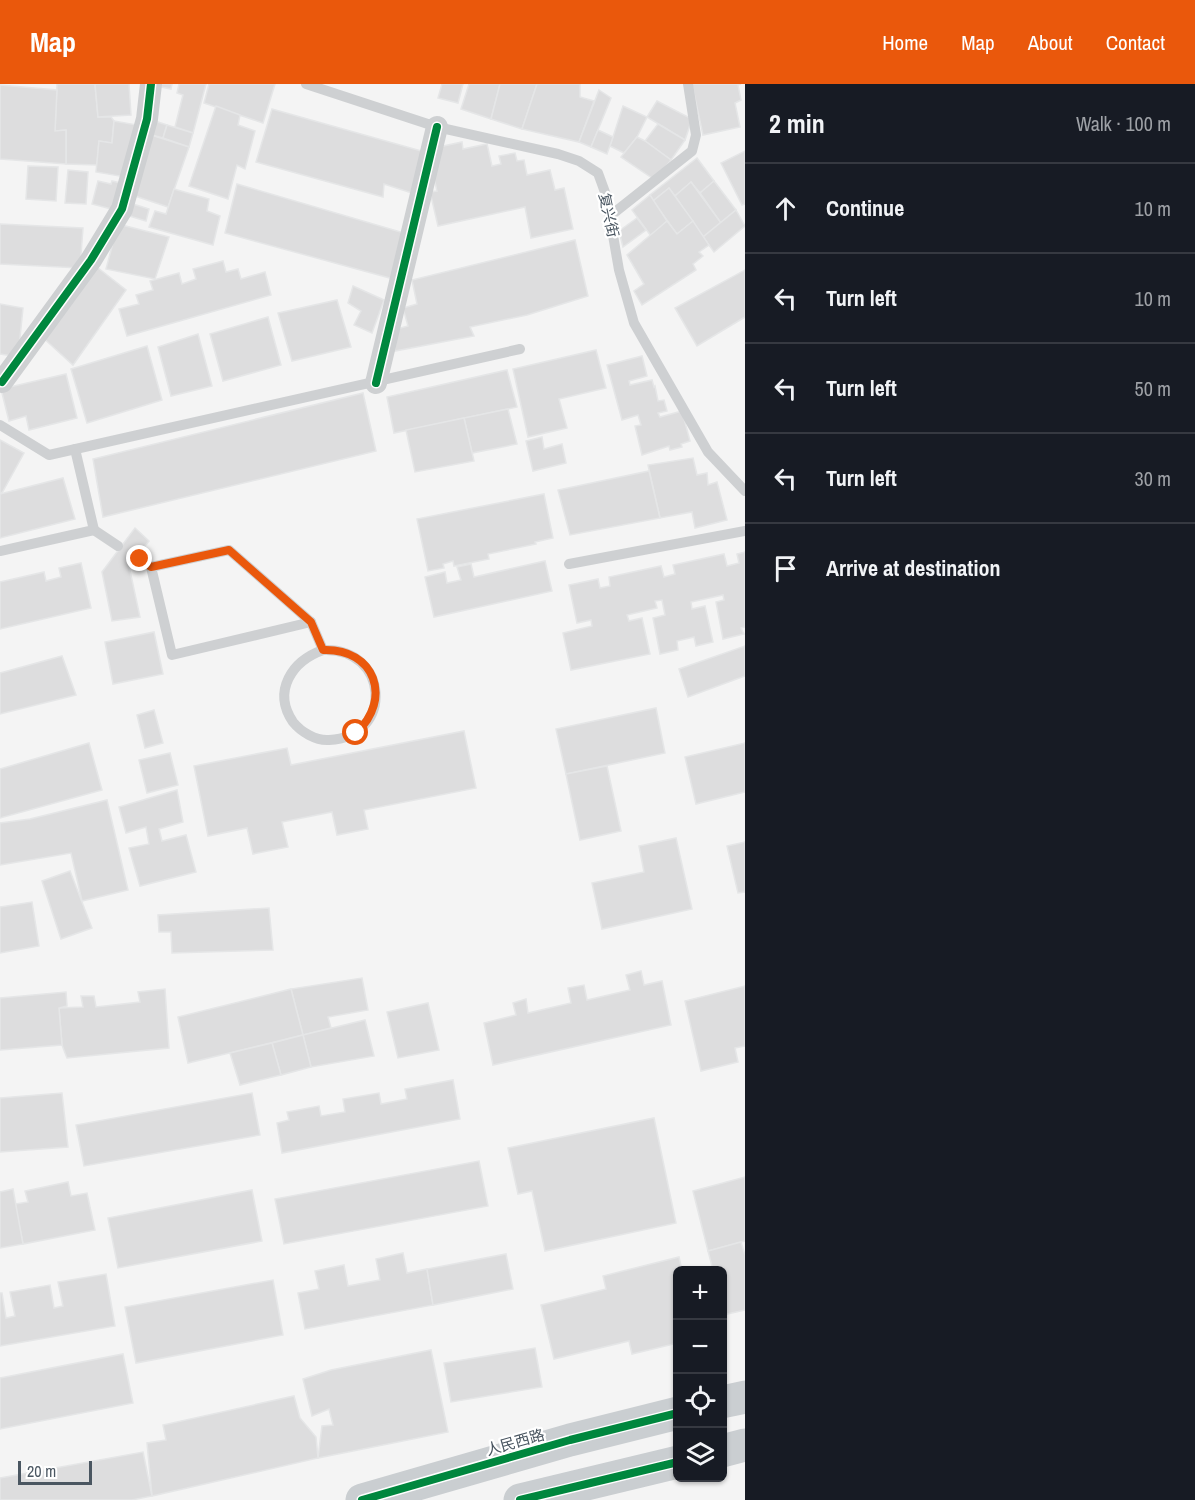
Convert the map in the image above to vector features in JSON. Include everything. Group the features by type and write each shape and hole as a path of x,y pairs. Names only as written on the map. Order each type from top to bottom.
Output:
{"main road":[{"path":"727,1401 745,1397"},
{"name":"人民西路","path":"362,1500 570,1440 673,1414"},
{"path":"727,1450 745,1445"},
{"path":"520,1500 673,1463"}],"street":[{"path":"2,382 91,260 122,209 147,119 151,84"},
{"path":"375,383 437,127"}],"lane":[{"name":"复兴街","path":"306,84 437,127 579,161 598,173 606,195 619,270 634,323 708,452 745,491"},
{"path":"610,216 692,152 696,135 688,84"},
{"path":"0,425 50,455 520,349"},
{"path":"75,449 94,530 118,546"},
{"path":"0,551 94,530"},
{"path":"569,564 745,531"},
{"path":"151,567 229,550 311,622 323,650"},
{"path":"140,559 151,567 172,655 311,622"},
{"path":"323,650 348,653 364,665 372,676 376,689 375,706 367,723 356,733 343,740 323,740 306,734 294,723 286,708 285,695 291,673 298,663 323,650"}],"building":[{"path":"57,84 95,84 98,117 111,117 114,121 112,143 99,141 97,165 66,164 66,130 55,131"},
{"path":"95,84 129,84 131,115 98,117"},
{"path":"157,84 172,84 171,89 156,86"},
{"path":"179,84 206,84 193,133 175,127 183,95 177,93"},
{"path":"209,84 275,84 263,123 204,103"},
{"path":"442,84 463,84 458,103 438,98"},
{"path":"469,84 500,84 491,119 461,109"},
{"path":"500,84 537,84 522,129 491,119"},
{"path":"537,84 580,84 580,97 594,101 579,142 522,129"},
{"path":"692,84 741,84 738,85 741,100 735,103 740,127 703,135"},
{"path":"0,85 57,90 55,131 66,130 66,164 0,159"},
{"path":"599,90 611,98 591,147 579,142"},
{"path":"657,101 692,119 685,140 647,117"},
{"path":"216,106 240,115 238,125 255,131 245,169 237,165 228,199 189,186"},
{"path":"623,106 647,117 637,137 624,153 610,146"},
{"path":"272,109 425,152 415,194 384,184 383,197 256,162"},
{"path":"152,120 167,125 163,138 148,134"},
{"path":"114,121 137,125 131,178 96,172 99,141 112,143"},
{"path":"658,124 685,140 671,160 645,141"},
{"path":"167,125 193,133 189,147 163,138"},
{"path":"598,130 613,137 607,154 591,147"},
{"path":"148,134 189,147 168,207 132,195"},
{"path":"637,137 671,160 655,180 621,157"},
{"path":"462,142 463,149 487,144 492,166 501,164 499,156 515,153 517,161 524,160 527,175 550,170 555,190 564,188 573,229 531,238 525,207 438,226 430,192 437,191 432,169 439,147"},
{"path":"745,151 745,204 742,205 721,163"},
{"path":"697,158 714,181 700,193 691,182 675,196 669,188 653,201 650,195"},
{"path":"28,166 58,167 56,201 26,199"},
{"path":"68,170 88,172 86,204 65,203"},
{"path":"98,181 125,184 119,211 92,204"},
{"path":"714,181 736,210 721,223 700,193"},
{"path":"691,182 721,223 703,237 675,196"},
{"path":"237,184 404,233 397,280 225,233"},
{"path":"669,188 693,221 677,234 653,201"},
{"path":"174,189 209,199 207,211 220,216 213,245 149,227 155,211 166,214"},
{"path":"650,195 667,221 651,236 632,210"},
{"path":"130,203 149,209 146,221 126,215"},
{"path":"736,210 745,226 714,252 703,237"},
{"path":"637,218 646,230 623,247 619,231"},
{"path":"667,221 677,234 693,221 709,245 699,252 703,256 693,264 696,270 642,305 634,291 644,284 627,255"},
{"path":"0,224 83,228 80,268 0,264"},
{"path":"118,224 169,237 155,279 106,269"},
{"path":"575,240 588,296 527,315 470,327 474,336 395,351 393,330 408,326 403,308 417,304 412,280"},
{"path":"223,261 226,272 238,269 241,279 265,272 271,295 127,336 119,309 139,304 136,295 153,290 150,281 179,273 182,284 196,279 193,269"},
{"path":"93,264 126,290 73,365 40,335"},
{"path":"745,270 745,317 697,346 675,308"},
{"path":"353,286 384,300 372,333 354,325 361,311 348,303"},
{"path":"337,300 351,347 292,361 278,313"},
{"path":"0,304 23,308 18,357 0,354"},
{"path":"268,317 281,365 223,381 210,334"},
{"path":"198,334 212,386 171,396 158,347"},
{"path":"147,346 162,400 87,423 71,369"},
{"path":"596,350 606,388 559,399 567,428 528,437 513,369"},
{"path":"642,356 647,376 629,381 630,385 652,380 658,401 664,400 667,411 658,413 660,417 682,411 690,441 681,444 682,447 670,450 669,446 642,455 635,426 641,425 638,415 622,420 607,365"},
{"path":"507,370 517,407 394,433 387,397"},
{"path":"66,374 77,418 29,430 26,416 9,421 1,389"},
{"path":"363,393 376,451 103,517 93,459"},
{"path":"508,409 517,444 472,453 464,418"},
{"path":"464,418 474,461 415,472 406,430"},
{"path":"542,437 544,449 562,444 566,463 533,471 526,441"},
{"path":"0,440 24,453 2,493 0,492"},
{"path":"693,458 697,475 707,473 708,485 717,482 727,520 695,528 692,512 660,518 648,465"},
{"path":"649,471 660,518 570,535 558,490"},
{"path":"63,478 75,519 0,538 0,494"},
{"path":"544,494 553,538 488,554 489,559 454,566 453,561 443,564 444,568 428,571 417,519"},
{"path":"135,528 149,541 129,566 140,617 112,621 102,572"},
{"path":"745,552 745,627 741,628 744,634 723,639 716,602 724,600 723,595 691,602 692,609 705,606 713,642 696,646 694,637 677,641 678,650 660,654 653,618 665,615 662,600 655,601 657,608 627,615 629,621 642,618 650,654 571,670 563,633 592,626 591,620 577,623 569,585 598,579 600,588 610,586 609,577 661,566 664,577 675,574 673,565 724,554 727,566 739,563 737,554"},
{"path":"545,561 552,591 434,617 425,577 445,572 447,583 461,580 457,567 471,564 474,577"},
{"path":"81,563 91,608 0,629 0,582 44,572 46,581 61,577 59,568"},
{"path":"154,632 163,674 113,684 105,642"},
{"path":"745,646 745,676 688,697 679,669"},
{"path":"62,656 76,695 0,714 0,673"},
{"path":"656,708 665,753 566,774 556,729"},
{"path":"154,710 163,743 145,748 137,715"},
{"path":"464,731 476,788 364,810 368,829 337,835 332,812 282,822 288,847 253,854 247,828 208,836 194,766 287,748 291,765"},
{"path":"89,743 102,790 0,818 0,769"},
{"path":"745,743 745,792 696,804 685,757"},
{"path":"170,753 178,785 147,793 139,760"},
{"path":"607,766 621,831 580,840 566,774"},
{"path":"177,790 183,822 159,829 162,841 186,835 196,872 140,886 129,848 149,844 146,827 126,833 119,807"},
{"path":"107,800 128,890 82,901 71,853 0,865 0,823 30,819"},
{"path":"676,838 692,909 602,929 592,883 644,872 639,846"},
{"path":"745,842 745,892 738,893 727,846"},
{"path":"70,871 92,928 61,939 42,881"},
{"path":"32,902 39,946 0,953 0,907"},
{"path":"269,908 273,950 172,953 171,932 159,932 158,915"},
{"path":"641,971 644,985 662,981 671,1025 493,1065 484,1023 516,1015 513,1003 526,999 528,1013 571,1003 568,988 584,985 587,1000 630,990 626,975"},
{"path":"362,978 368,1010 328,1017 331,1028 303,1035 291,989"},
{"path":"745,986 745,1046 735,1048 738,1062 701,1071 685,1001"},
{"path":"165,989 169,1048 67,1058 62,1045 59,1008 83,1007 81,996 94,996 96,1007 140,1002 138,992"},
{"path":"291,989 303,1035 188,1063 178,1017"},
{"path":"66,992 67,1006 59,1008 62,1045 0,1050 0,998"},
{"path":"428,1003 439,1050 398,1058 387,1012"},
{"path":"365,1020 374,1056 311,1067 303,1035"},
{"path":"303,1035 311,1067 281,1075 272,1043"},
{"path":"272,1043 281,1075 240,1085 230,1053"},
{"path":"453,1080 460,1119 282,1153 277,1123 289,1120 287,1112 319,1106 321,1116 345,1112 343,1099 379,1093 381,1104 407,1099 405,1089"},
{"path":"62,1093 68,1147 0,1152 0,1098"},
{"path":"252,1093 260,1135 84,1166 76,1125"},
{"path":"654,1118 676,1223 545,1251 532,1191 518,1194 508,1148"},
{"path":"479,1161 488,1206 284,1244 275,1199"},
{"path":"745,1177 745,1241 708,1251 693,1191"},
{"path":"68,1182 71,1196 87,1193 95,1230 23,1244 15,1204 28,1202 25,1191"},
{"path":"13,1189 23,1244 0,1248 0,1192"},
{"path":"252,1190 262,1241 118,1268 108,1218"},
{"path":"741,1242 745,1255 745,1310 727,1314 727,1266 712,1266 708,1251"},
{"path":"403,1253 407,1273 427,1269 433,1305 305,1329 298,1293 319,1289 315,1271 344,1265 348,1286 380,1280 376,1259"},
{"path":"506,1254 513,1289 433,1305 427,1269"},
{"path":"679,1257 681,1266 673,1266 673,1344 632,1354 629,1341 554,1359 541,1305 606,1289 603,1276"},
{"path":"106,1274 115,1326 0,1346 0,1293 2,1293 6,1318 15,1316 10,1292 50,1285 54,1308 63,1306 58,1282"},
{"path":"273,1280 283,1335 136,1363 125,1307"},
{"path":"535,1348 542,1387 451,1402 444,1363"},
{"path":"431,1350 448,1432 318,1458 322,1426 333,1425 329,1409 312,1416 303,1379 331,1370"},
{"path":"123,1354 133,1403 0,1429 0,1378"},
{"path":"294,1396 300,1418 316,1437 318,1458 152,1496 147,1443 166,1440 163,1425"},
{"path":"143,1452 152,1496 132,1500 0,1500 0,1478"}],"cycle path":[{"path":"2,382 91,260 122,209 147,119 151,84"},
{"path":"376,383 437,127"},
{"path":"362,1500 570,1440 673,1414"},
{"path":"520,1500 673,1463"}],"route":[{"path":"140,559 151,567 229,550 311,622 323,650 348,653 364,665 372,676 376,689 375,706 367,723 356,733"}]}
